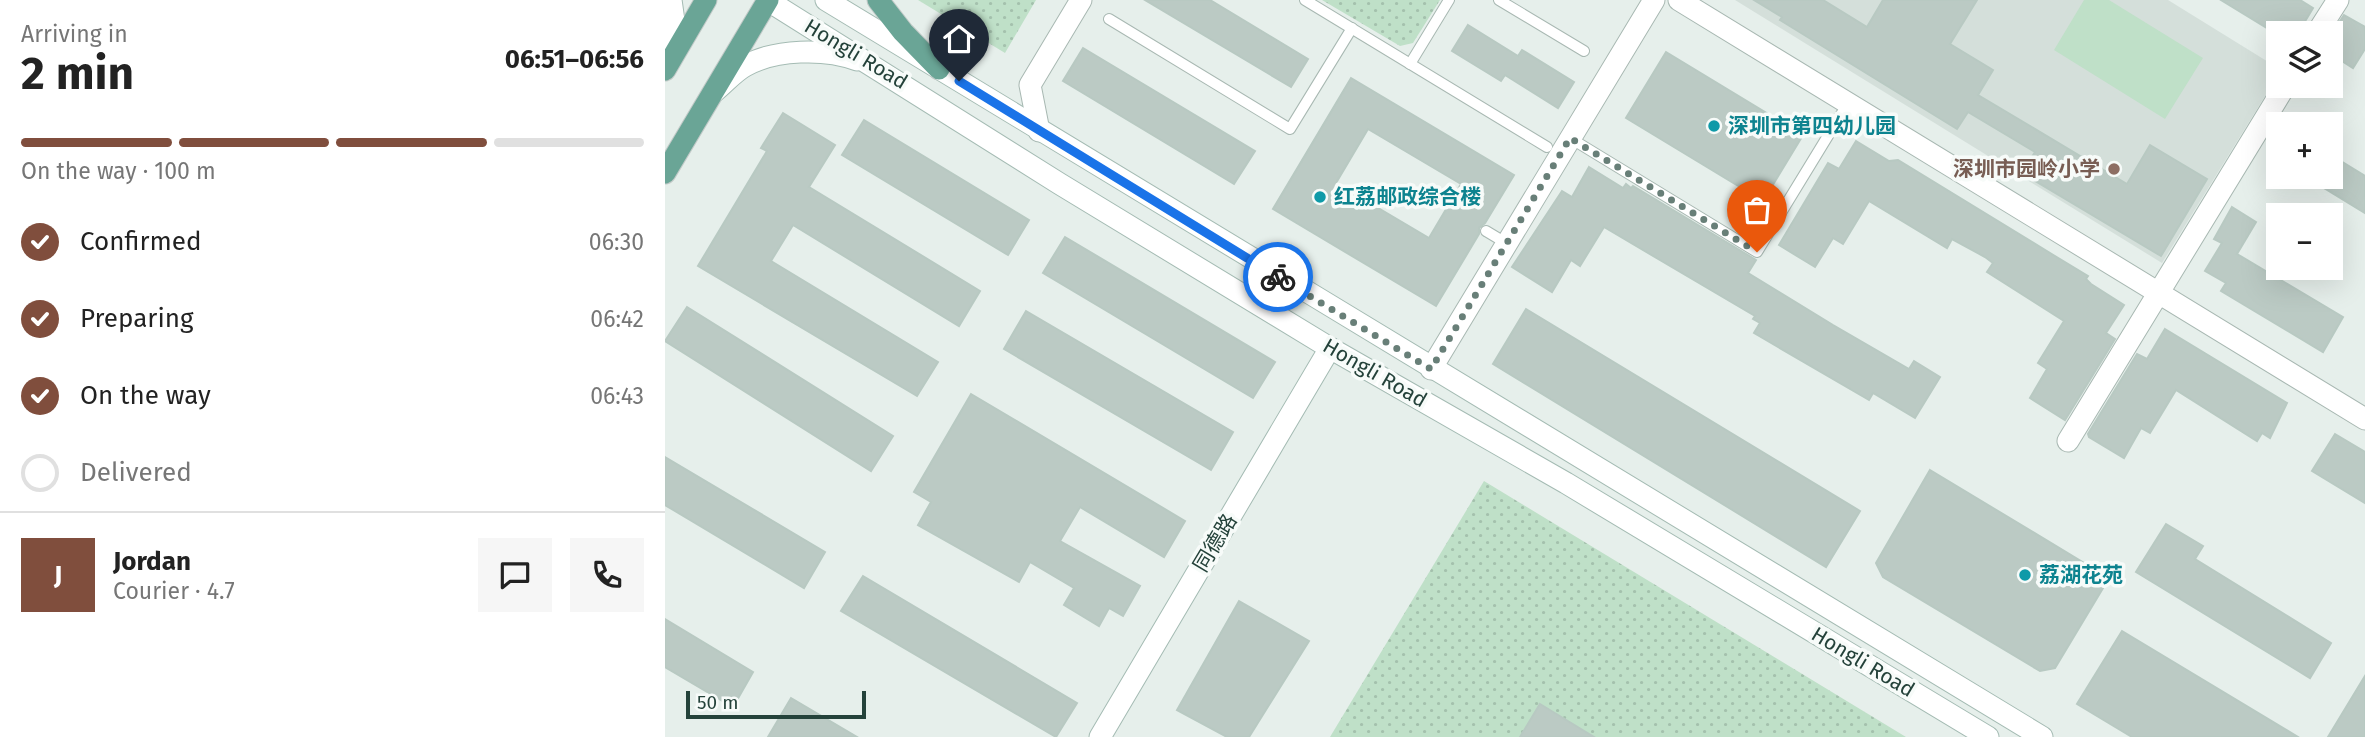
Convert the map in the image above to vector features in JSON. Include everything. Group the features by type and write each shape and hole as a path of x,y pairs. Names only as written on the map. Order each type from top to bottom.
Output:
{"main road":[{"path":"666,68 675,28 671,0"},
{"path":"666,68 706,0"},
{"path":"665,173 768,0"},
{"name":"Hongli Road","path":"768,0 900,80 1060,184 1330,348 1566,482 1988,737"},
{"name":"Hongli Road","path":"826,0 2042,737"},
{"path":"879,0 902,32 939,69"},
{"path":"1039,131 1030,85 1081,0"},
{"path":"1431,369 1654,0"},
{"path":"1679,0 2365,419"},
{"path":"2325,21 2338,0"},
{"path":"712,93 745,66 776,56 815,51 853,58 900,80"},
{"path":"2068,441 2278,98"},
{"name":"同德路","path":"1100,737 1330,348"}],"lane":[{"path":"1305,0 1547,147"},
{"path":"1411,64 1449,0"},
{"path":"1499,0 1584,51"},
{"path":"1109,19 1290,129 1352,28"},
{"path":"1570,138 1757,252 1847,103"},
{"path":"1486,232 1506,243"}],"shaded area":[{"name":"深圳市园岭小学","path":"1735,0 2168,0 2266,61 2266,94 2162,263"}],"green space":[{"path":"918,0 1036,0 1005,53"},
{"path":"1322,0 1440,0 1413,43 1400,46"},
{"path":"2084,0 2109,0 2203,58 2165,119 2054,50"},
{"path":"1484,481 1906,737 1330,737"}],"building":[{"path":"1145,0 1210,0 1308,59 1291,87"},
{"path":"1754,0 1823,0 1867,27 1883,0 1977,0 1950,44 1993,70 1978,95 2127,184 2150,145 2207,179 2161,256 2022,173 2035,152 1968,112 1957,129 1780,20 1782,17"},
{"path":"2221,0 2300,0 2313,8 2305,21 2266,21 2266,28"},
{"path":"2344,15 2365,27 2365,49 2353,68 2343,62 2343,21 2340,21"},
{"path":"1468,25 1518,56 1522,50 1574,82 1558,108 1505,75 1501,81 1452,51"},
{"path":"1083,48 1255,151 1234,184 1063,81"},
{"name":"深圳市第四幼儿园","path":"1666,52 1803,135 1763,201 1626,118"},
{"name":"红荔邮政综合楼","path":"1351,78 1514,175 1485,223 1479,228 1479,234 1436,306 1273,209","holes":["1368,129 1461,184 1429,238 1336,183"]},
{"path":"783,113 835,145 809,187 980,291 959,326 793,225 771,261 938,362 917,396 698,266 767,151 761,148"},
{"path":"864,120 1029,220 1008,255 842,155"},
{"path":"1856,141 1889,161 1898,160 2088,276 2086,279 2091,284 2124,305 2106,333 2115,339 2065,420 2030,398 2047,369 2038,363 2064,321 1987,272 1993,263 1985,257 1952,239 1947,248 1869,201 1843,244 1833,238 1815,267 1779,245 1828,163 1839,169"},
{"path":"2343,162 2365,176 2365,213 2326,189 2343,189"},
{"path":"1589,167 1623,188 1626,184 1631,188 1633,186 1756,260 1748,273 1833,325 1909,369 1914,361 1940,377 1915,418 1873,393 1869,400 1754,333 1760,323 1753,319 1755,316 1604,227 1580,266 1571,260 1552,292 1512,267 1562,191 1572,197"},
{"path":"2232,207 2256,222 2237,254 2266,271 2266,280 2281,280 2343,317 2323,352 2221,291 2226,283 2205,271 2222,243 2214,239"},
{"path":"1065,237 1275,362 1253,398 1043,273"},
{"path":"687,307 893,436 871,471 665,341"},
{"path":"1526,309 1860,511 1826,567 1493,364"},
{"path":"1026,311 1233,432 1211,470 1004,349"},
{"path":"2165,329 2287,403 2270,438 2262,433 2257,441 2176,390 2150,433 2141,428 2124,458 2089,437 2088,434 2137,354 2147,359"},
{"path":"971,394 1185,521 1164,557 1080,507 1060,541 1140,586 1123,616 1109,608 1099,626 1064,605 1074,588 1030,562 1019,582 918,525 931,502 914,492"},
{"path":"2335,434 2365,452 2365,503 2312,471"},
{"path":"665,457 825,552 804,588 665,505"},
{"name":"荔湖花苑","path":"1930,470 2109,578 2055,668 2040,671 1883,577 1876,563"},
{"path":"2166,524 2203,546 2195,559 2331,643 2310,678 2136,572"},
{"path":"863,576 1077,703 1056,737 841,611"},
{"path":"1239,601 1309,641 1249,737 1227,737 1177,710"},
{"path":"665,619 753,672 733,707 665,667"},
{"path":"2122,631 2298,737 2132,737 2077,704"},
{"path":"2365,676 2365,737 2328,737"},
{"path":"791,698 857,737 768,737"},
{"path":"1540,704 1594,737 1520,737"}],"way so far":[{"path":"1278,277 1431,369 1570,138 1757,252"}],"place":[{"name":"深圳市第四幼儿园","path":"1714,126"},
{"name":"深圳市园岭小学","path":"2114,169"},
{"name":"红荔邮政综合楼","path":"1320,197"},
{"name":"荔湖花苑","path":"2025,575"}],"route":[{"path":"959,81 1278,277"}]}
